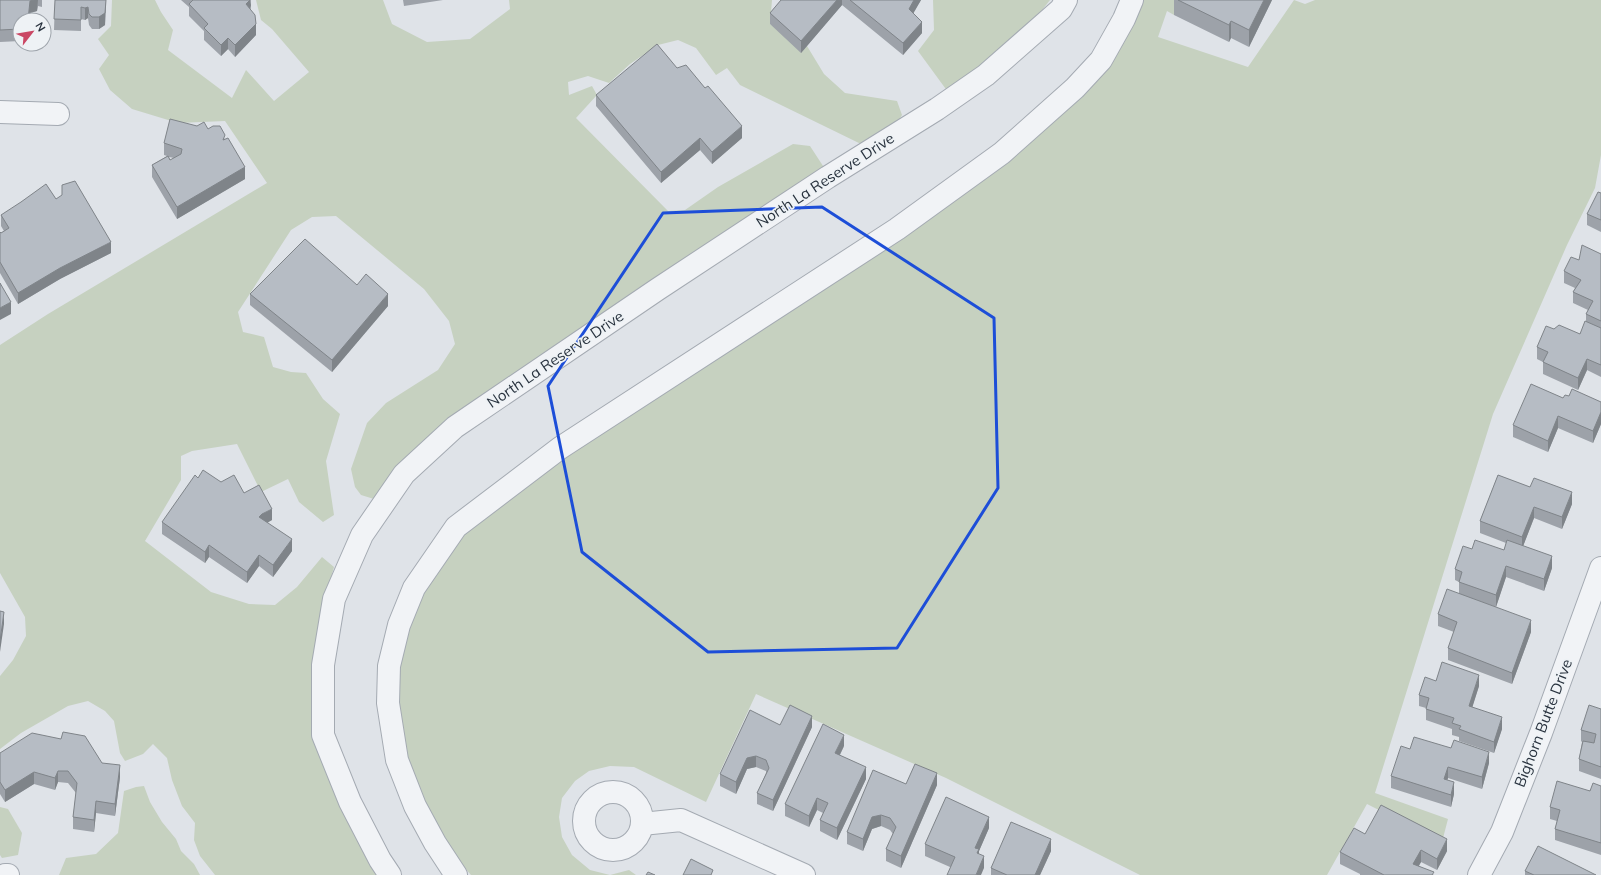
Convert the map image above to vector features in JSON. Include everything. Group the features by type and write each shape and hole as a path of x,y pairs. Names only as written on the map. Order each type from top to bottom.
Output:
{"street":[{"name":"North La Reserve Drive","path":"390,875 380,860 350,802 323,735 323,665 334,599 362,535 404,474 455,427 658,289 828,177 937,109 986,76 1061,9 1066,0"},
{"path":"456,875 435,843 412,799 397,760 388,703 389,666 399,624 414,588 456,527 560,448 897,229 1002,153 1075,88 1101,60 1124,19 1131,0"},
{"path":"0,112 58,114"},
{"name":"Bighorn Butte Drive","path":"1479,875 1502,832 1541,733 1601,568"},
{"path":"642,824 682,820 804,875"}],"highlighted area":[{"path":"822,207 994,318 998,488 897,648 708,652 582,552 548,386 663,213"}],"green space":[{"path":"112,0 155,0 173,30 168,50 232,98 246,70 274,101 309,72 272,29 261,20 256,0 383,0 392,24 427,42 470,39 510,9 509,0 772,0 770,24 807,46 824,74 845,93 897,101 902,115 896,125 863,145 740,85 727,68 716,75 696,48 678,40 658,45 630,64 609,83 588,76 568,82 569,95 592,86 597,95 576,118 668,211 685,210 718,187 793,144 810,146 825,169 374,499 361,495 355,487 351,469 367,423 386,403 438,370 455,344 449,321 424,289 336,216 312,217 291,230 238,312 243,332 264,337 273,367 291,372 306,373 323,399 340,414 326,461 334,515 323,522 299,502 288,479 261,492 237,444 192,451 181,456 181,480 145,541 211,592 249,604 275,605 297,587 322,557 334,567 319,620 313,669 380,875 215,875 200,856 194,840 195,823 182,806 172,780 167,758 153,744 143,754 125,761 120,753 114,721 105,711 88,701 68,706 21,733 0,749 0,676 13,660 26,636 25,617 0,573 0,345 48,314 267,183 225,121 178,123 132,109 110,90 99,69 109,55 98,39 111,26"},
{"path":"933,0 1050,0 1035,19 948,92 918,51 934,30"},
{"path":"1144,0 1182,0 1174,15 1167,11 1158,37 1248,67 1294,0 1305,4 1315,0 1601,0 1601,155 1595,188 1567,245 1493,414 1375,793 1448,819 1442,842 1367,804 1327,875 1140,875 946,778 756,694 706,802 634,767 610,766 589,771 575,781 562,798 559,817 562,837 572,855 590,870 610,875 471,875 441,838 401,753 392,689 404,629 434,572 476,516 858,266 1112,56"},
{"path":"144,786 150,802 162,822 176,839 181,851 194,864 200,875 59,875 66,858 96,854 118,833 124,791"},
{"path":"0,807 8,809 22,833 18,855 2,858 0,855"},
{"path":"629,870 636,875 610,875"}],"building":[{"path":"0,0 34,0 30,1 29,12 12,12 12,29 0,30"},
{"path":"55,0 106,0 105,13 99,17 92,17 89,14 88,7 81,7 81,20 54,19"},
{"path":"193,0 250,0 246,4 255,15 256,24 235,45 228,38 221,45 204,28 208,24 189,4"},
{"path":"781,0 837,0 801,41 770,13"},
{"path":"850,0 914,0 909,9 922,22 903,43"},
{"path":"1178,0 1264,0 1249,30 1231,21 1229,25"},
{"path":"657,44 677,68 686,65 705,88 708,86 742,126 712,152 700,138 661,172 596,95"},
{"path":"170,119 197,126 204,122 208,129 213,126 220,126 225,135 223,140 228,138 245,167 177,207 152,165 168,156 170,160 181,154 182,149 164,143"},
{"path":"75,181 111,242 60,268 18,293 0,262 0,232 1,233 9,228 1,215 46,184 56,199 62,195 62,185"},
{"path":"1598,192 1601,193 1601,220 1587,214"},
{"path":"305,239 357,285 366,274 388,294 332,360 250,294"},
{"path":"1582,245 1601,254 1601,321 1586,314 1593,301 1573,292 1581,280 1564,271 1571,257 1579,260"},
{"path":"0,283 11,302 0,308"},
{"path":"1585,321 1601,328 1601,365 1587,359 1578,378 1543,362 1548,352 1537,347 1546,326 1554,329 1559,325 1580,334"},
{"path":"1531,384 1563,398 1565,395 1569,396 1572,389 1601,402 1601,412 1593,431 1558,416 1548,441 1513,425"},
{"path":"203,470 221,482 234,475 244,493 259,485 272,509 259,517 292,539 273,565 259,555 247,572 209,545 205,552 162,522 195,475 198,478"},
{"path":"1498,475 1530,487 1534,478 1572,492 1562,517 1534,507 1522,537 1480,521"},
{"path":"1475,540 1504,550 1507,540 1552,556 1544,579 1506,566 1496,595 1459,582 1462,572 1455,569 1463,546 1472,549"},
{"path":"1447,589 1531,620 1512,673 1448,648 1457,622 1438,614"},
{"path":"0,611 4,612 0,641"},
{"path":"1442,662 1479,675 1469,706 1502,717 1494,742 1459,729 1461,726 1452,723 1454,718 1426,709 1429,698 1419,695 1425,677 1436,681"},
{"path":"790,705 812,716 773,800 757,793 769,768 766,760 756,756 747,758 736,782 720,774 750,710 780,725"},
{"path":"1589,705 1601,709 1601,767 1579,759 1583,741 1594,743 1596,734 1581,730"},
{"path":"823,724 844,735 835,753 866,767 837,828 820,820 828,803 817,798 809,816 785,804"},
{"path":"63,732 85,736 102,763 120,765 115,804 96,801 94,820 73,817 77,783 68,771 58,771 55,778 34,772 5,790 0,782 0,753 32,733 61,739"},
{"path":"1414,737 1451,748 1454,740 1489,752 1482,777 1448,767 1444,779 1454,782 1451,795 1391,776 1401,746 1410,749"},
{"path":"915,764 937,773 901,856 886,849 896,827 890,818 881,815 872,817 863,839 847,832 873,770 906,784"},
{"path":"1557,781 1590,791 1593,783 1601,786 1601,843 1555,829 1560,810 1550,807"},
{"path":"946,797 989,817 975,848 979,849 977,853 984,856 976,875 947,875 955,857 925,844"},
{"path":"1381,805 1447,839 1437,859 1421,850 1413,864 1434,872 1432,875 1384,875 1340,852 1354,828 1365,834"},
{"path":"1011,822 1051,839 1035,875 1007,875 991,868"},
{"path":"1538,846 1596,875 1534,875 1525,871"},
{"path":"691,859 713,870 711,875 683,875"},
{"path":"648,872 655,875 646,875"}]}
